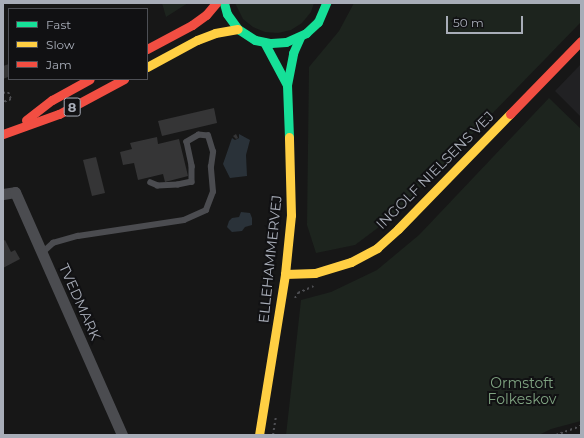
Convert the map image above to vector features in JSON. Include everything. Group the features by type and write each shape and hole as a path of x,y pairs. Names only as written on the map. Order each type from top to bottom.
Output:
{"main road":[{"path":"148,48 192,25 206,15 216,3"},
{"path":"224,3 227,14 238,29 250,37 264,42 286,42 300,37 318,22 326,3"},
{"path":"148,66 197,40 215,33 238,29"},
{"name":"ELLEHAMMERVEJ","path":"259,435 285,274 291,215 287,85 293,53 300,37"},
{"name":"ELLEHAMMERVEJ","path":"264,42 287,85"},
{"name":"INGOLF NIELSENS VEJ","path":"285,274 315,273 351,262 376,248 398,230 581,42"},
{"name":"8","path":"17,127 52,100 88,80"},
{"name":"8","path":"3,134 17,127 59,114 122,80"}],"street":[{"name":"TVEDMARK","path":"3,194 14,192 122,435"}],"lane":[{"path":"41,253 53,242 78,236 184,220 206,210 213,192 211,167 213,152 208,136 199,135 187,142 192,166 192,182 178,185 158,186 151,183"}],"path":[{"path":"3,93 8,92 11,99 3,102"},
{"path":"556,435 581,426"}],"shaded area":[{"path":"581,64 581,117 555,91"},
{"path":"239,134 250,140 246,155 247,176 230,178 223,164 232,138 235,140 239,138"},
{"path":"241,212 250,213 252,225 245,227 242,231 232,232 227,227 229,221 232,218 239,217"}],"green space":[{"path":"162,3 188,3 166,17"},
{"path":"235,3 314,3 311,12 302,23 291,30 278,33 265,32 253,27 243,19"},
{"path":"354,3 581,3 581,22 391,218 355,245 316,253 307,225 309,67 339,31"},
{"name":"Ormstoft Folkeskov","path":"549,98 581,129 581,421 551,429 539,435 286,435 301,300 331,292 377,270 419,235"}],"building":[{"path":"8,64 8,77 3,79 3,66"},
{"path":"214,108 217,123 162,136 158,121"},
{"path":"236,134 238,138 236,139 233,136"},
{"path":"157,137 158,144 179,139 188,176 165,182 163,174 138,180 134,163 123,165 120,152 132,149 130,143"},
{"path":"96,157 105,193 92,196 83,160"},
{"path":"5,240 11,252 15,250 20,259 3,268 3,241"}],"traffic: fast":[{"path":"224,3 227,14 238,29 255,40 271,43 286,42 306,33 318,22 326,3"},
{"path":"289,137 287,85 293,53 300,37"},
{"path":"264,42 287,85"}],"traffic: slow":[{"path":"148,66 197,40 215,33 238,29"},
{"path":"285,274 315,273 351,262 377,248 398,229 510,114"},
{"path":"259,435 285,274 291,215 289,137"}],"traffic: jam":[{"path":"148,48 192,25 206,15 216,3"},
{"path":"510,114 581,41"},
{"path":"26,120 52,100 88,80"},
{"path":"3,134 59,114 122,80"}]}
